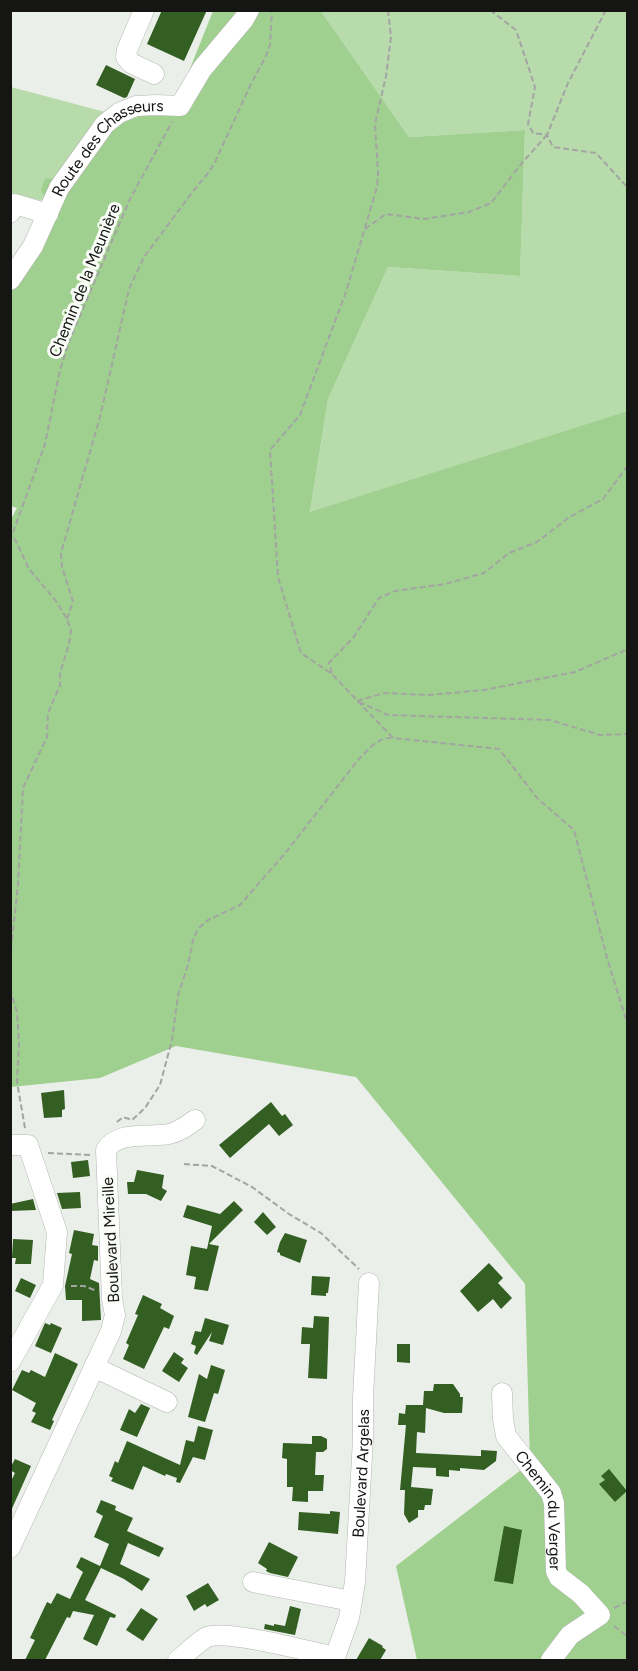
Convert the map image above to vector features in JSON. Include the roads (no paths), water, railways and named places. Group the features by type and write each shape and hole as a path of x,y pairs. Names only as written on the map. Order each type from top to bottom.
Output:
{"street":[{"path":"144,10 126,57 131,63 154,74"},
{"name":"Route des Chasseurs","path":"10,280 33,246 59,188 105,124 119,113 136,106 180,106 202,69 249,10"},
{"path":"12,207 48,214"},
{"name":"Boulevard Mireille","path":"10,1548 111,1331 115,1315 112,1299 109,1149 133,1136 170,1134 195,1120"},
{"path":"10,1362 53,1285 57,1232 20,1145"},
{"name":"Boulevard Argelas","path":"335,1659 349,1618 355,1582 369,1283"},
{"path":"94,1367 167,1402"},
{"name":"Chemin du Verger","path":"502,1393 506,1436 551,1493 554,1503 556,1570 559,1577 581,1594 600,1614 570,1635 551,1660"},
{"path":"253,1582 351,1601"},
{"path":"178,1660 207,1637 217,1636 237,1636 335,1659"}]}
